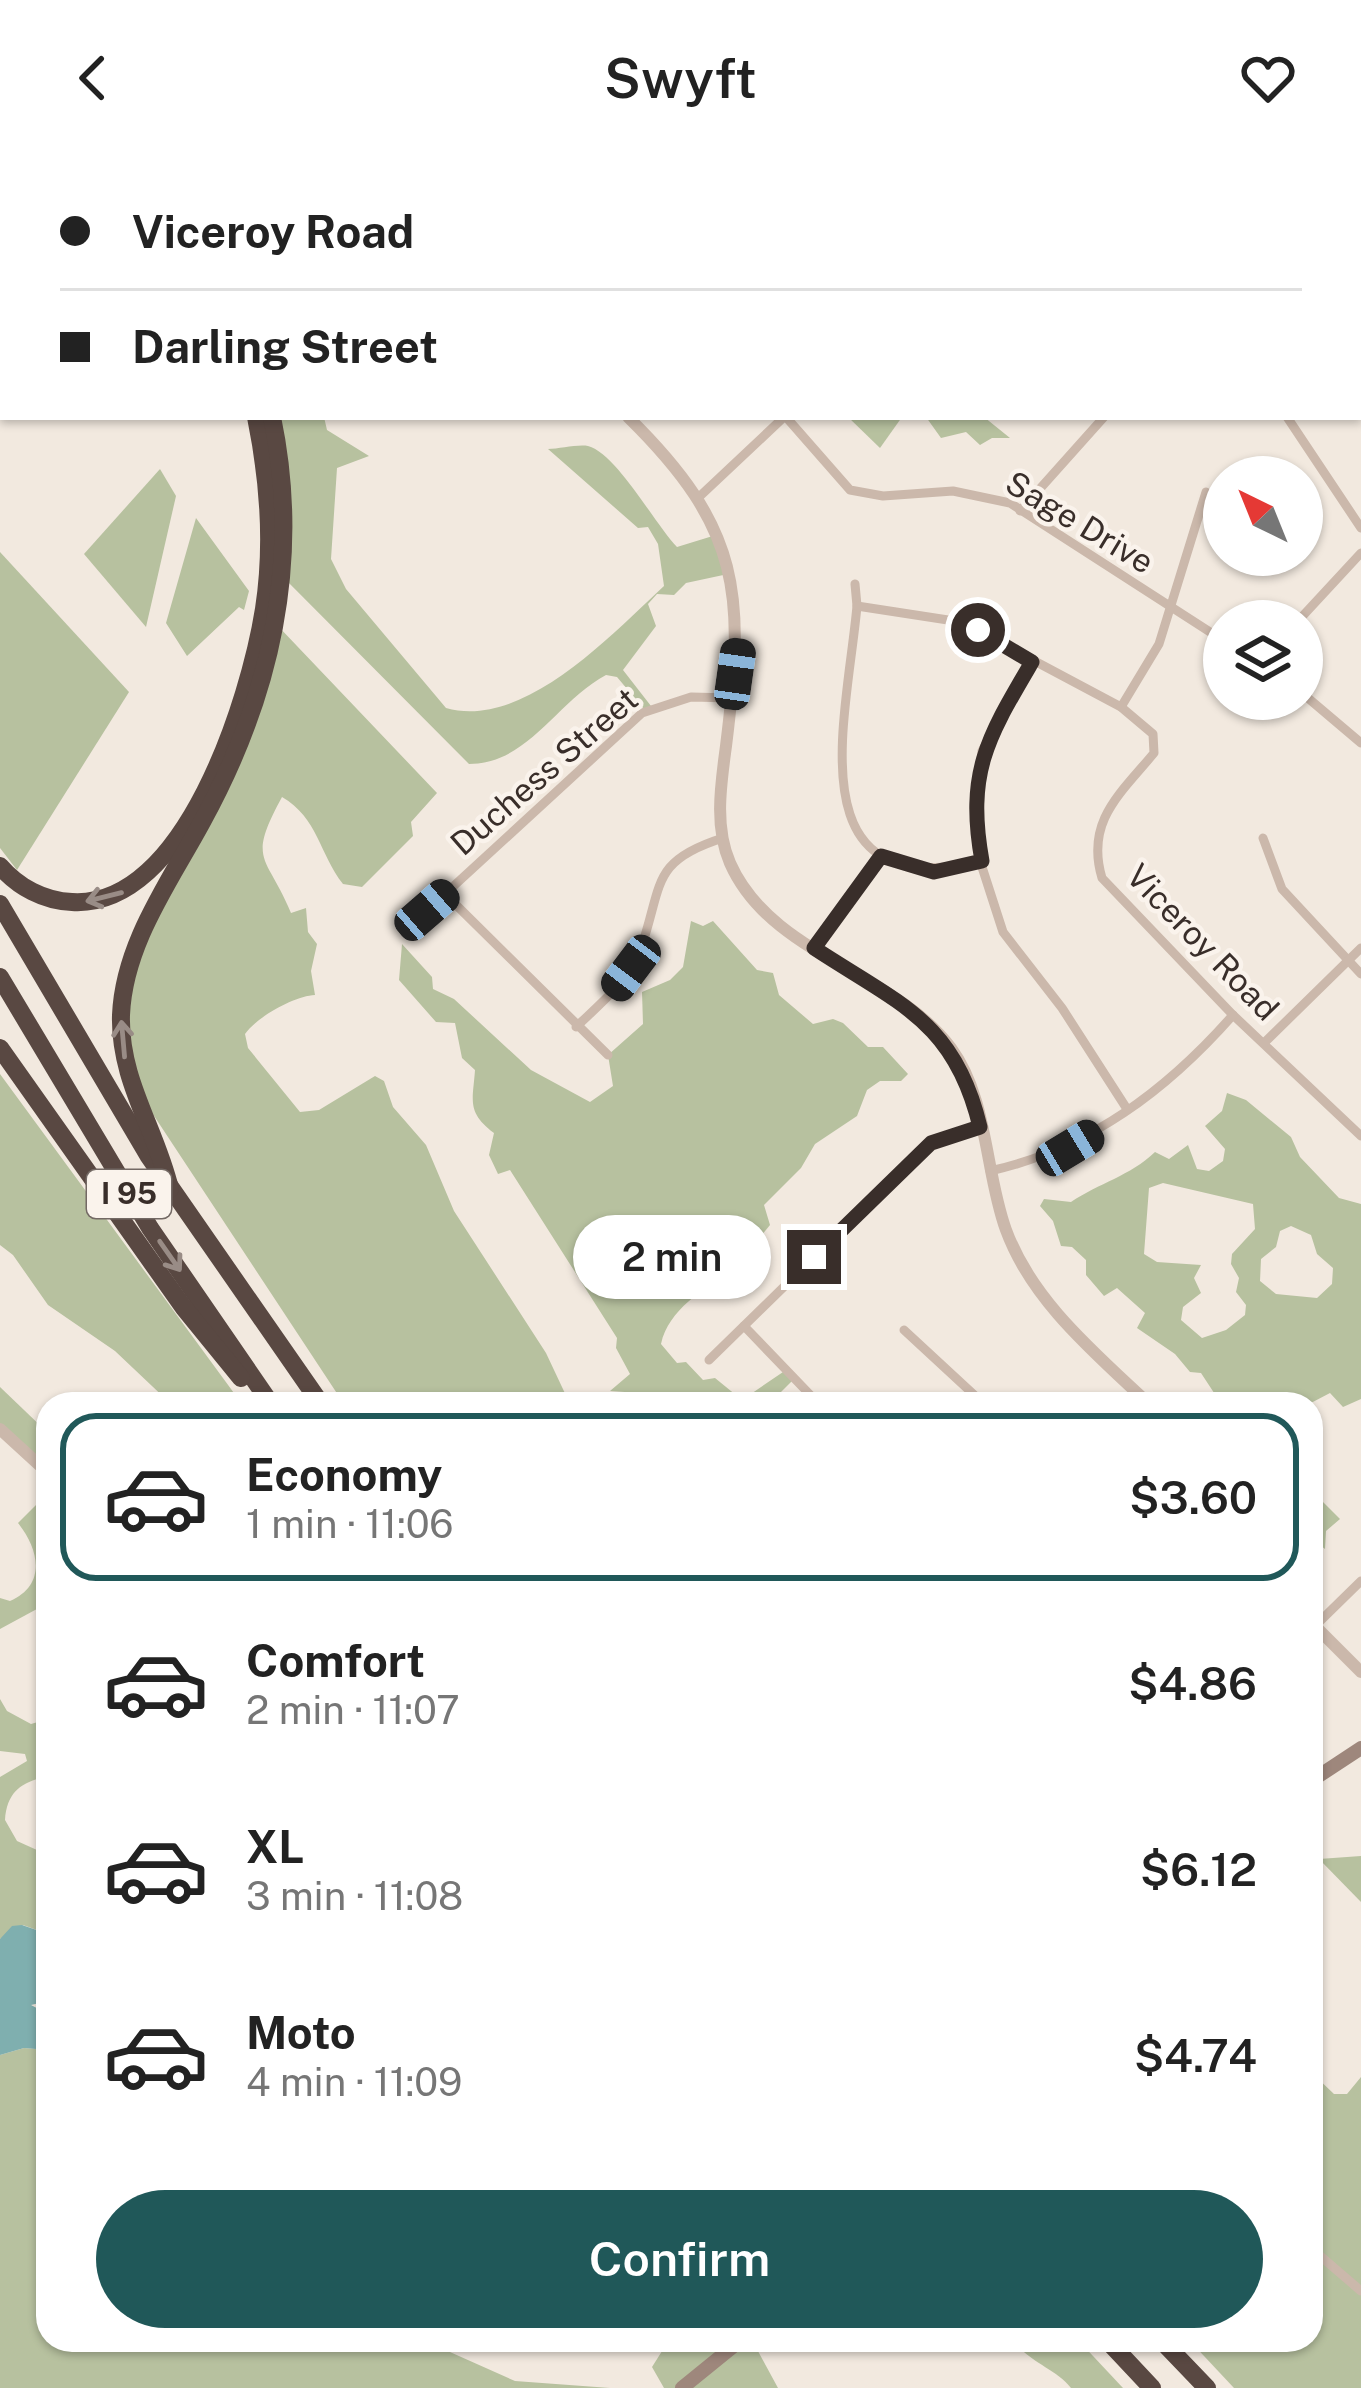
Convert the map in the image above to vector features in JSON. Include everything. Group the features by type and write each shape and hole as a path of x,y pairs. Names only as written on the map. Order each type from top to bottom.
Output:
{"highway":[{"path":"0,866 40,895 72,902 100,901 139,884 180,832 236,717 260,632 270,522 256,420"},
{"path":"170,1189 161,1149 139,1110 125,1060 124,988 137,942 230,769 263,686 277,622 283,552 272,420"},
{"name":"I 95","path":"0,904 170,1189 313,1392"},
{"name":"I 95","path":"0,977 139,1211 259,1392"},
{"path":"0,1048 184,1309 257,1392"},
{"path":"1118,2352 1152,2388"},
{"path":"1172,2352 1207,2388"}],"main road":[{"path":"1323,1773 1361,1748"},
{"path":"682,2388 719,2352"}],"street":[{"path":"631,420 699,497 727,560 736,603 738,650 719,799 723,838 743,885 770,916 899,1004 952,1049 1022,1268 1048,1302 1137,1392"},
{"path":"699,497 782,420"},
{"name":"Sage Drive","path":"788,420 850,490 883,496 984,494 1020,511 1203,629"},
{"path":"1020,511 1101,420"},
{"path":"1289,420 1361,527"},
{"path":"1121,707 1159,644 1203,501"},
{"path":"1318,600 1361,554"},
{"path":"855,584 842,802 849,818 881,856 934,872 982,861"},
{"name":"Viceroy Road","path":"857,606 961,622 1121,707 1153,734 1157,745 1101,819 1096,857 1102,878 1233,1015 1361,1136"},
{"path":"1032,662 982,751 975,824 982,861 1003,932 1063,1008 1127,1109"},
{"name":"Duchess Street","path":"409,927 642,712 691,697 732,698"},
{"path":"1323,711 1361,743"},
{"path":"576,1027 631,968 668,864 680,854 723,838"},
{"path":"1263,838 1282,889 1361,974"},
{"path":"814,948 881,856"},
{"path":"446,895 608,1055"},
{"path":"1264,1043 1361,948"},
{"path":"991,1172 1070,1148 1185,1066 1233,1015"},
{"path":"709,1360 931,1143 980,1127"},
{"path":"744,1326 807,1392"},
{"path":"904,1330 971,1392"},
{"path":"0,1429 36,1462"},
{"path":"1323,1615 1361,1580"},
{"path":"1323,1634 1361,1672"},
{"path":"1323,2258 1361,2291"}],"green space":[{"path":"271,420 325,420 327,430 369,456 337,468 331,559 346,589 446,708 476,711 536,692 593,651 664,586 658,544 648,527 638,528 548,449 588,446 599,452 623,475 677,547 716,535 728,574 686,583 674,595 657,594 648,604 656,626 623,670 651,706 644,709 617,677 606,675 525,743 490,761 469,764 281,575"},
{"path":"851,420 900,420 880,448"},
{"path":"928,420 988,420 1010,438 992,438 980,445 966,432 941,438"},
{"path":"160,469 176,496 146,627 84,554"},
{"path":"196,518 249,591 244,610 239,607 187,656 166,623"},
{"path":"0,552 129,692 17,870 0,848"},
{"path":"277,625 437,793 411,822 413,836 362,887 343,884 311,826 282,797 265,835 264,858 291,913 306,908 308,932 317,944 311,971 315,995 287,1003 258,1021 245,1034 248,1048 300,1112 319,1110 375,1076 384,1081 393,1107 426,1145 454,1211 546,1353 564,1392 336,1392 135,1087 124,1058 128,967"},
{"path":"691,921 703,926 713,921 757,970 773,973 779,995 813,1024 833,1019 843,1023 868,1047 883,1047 908,1074 901,1081 880,1081 867,1090 857,1116 815,1144 801,1168 764,1205 770,1225 756,1242 742,1244 728,1258 730,1269 689,1301 665,1331 661,1344 677,1363 686,1362 703,1380 715,1378 732,1392 610,1391 630,1374 616,1348 617,1338 510,1170 498,1174 489,1155 494,1133 475,1112 475,1070 462,1058 455,1023 436,1022 399,980 402,944 432,977 433,989 454,999 531,1070 590,1102 613,1086 608,1055 643,1024 642,992 670,980 683,967"},
{"path":"0,1074 233,1392 158,1392 115,1351 48,1305 13,1255 0,1245"},
{"path":"1227,1093 1246,1100 1291,1137 1300,1157 1339,1198 1361,1204 1361,1399 1343,1407 1330,1393 1323,1397 1323,1392 1213,1392 1201,1373 1190,1372 1175,1354 1137,1328 1145,1313 1117,1288 1104,1296 1086,1275 1086,1260 1072,1247 1061,1246 1053,1221 1040,1206 1044,1199 1071,1202 1155,1152 1169,1159 1188,1145 1197,1169 1209,1171 1223,1161 1225,1149 1205,1126 1222,1111","holes":["1163,1183 1253,1204 1255,1229 1232,1254 1231,1264 1239,1278 1236,1292 1246,1305 1245,1315 1226,1330 1202,1338 1181,1320 1183,1307 1201,1293 1194,1278 1201,1265 1157,1262 1144,1254 1149,1188","1291,1226 1311,1235 1317,1254 1333,1268 1332,1284 1317,1298 1276,1294 1260,1281 1261,1259 1276,1247 1280,1231"]},
{"path":"786,1370 794,1379 781,1392 754,1392"},
{"path":"0,1387 36,1422 36,1462 0,1429"},
{"path":"1323,1502 1340,1519 1326,1531 1325,1549"},
{"path":"36,1505 36,1566 31,1544 18,1523"},
{"path":"36,1566 36,1610 0,1629 0,1598 10,1601 22,1594"},
{"path":"0,1699 7,1711 36,1723 36,1780 18,1789 5,1820 17,1841 36,1850 36,1930 23,1925 0,1939 0,1777 27,1761 25,1754 0,1751"},
{"path":"1361,1856 1361,1902 1323,1863 1323,1859"},
{"path":"36,2049 36,2352 450,2352 515,2381 610,2388 0,2388 0,2055"},
{"path":"1361,2077 1361,2388 1234,2388 1200,2352 1323,2352 1323,2083 1334,2094 1347,2094"},
{"path":"661,2352 758,2352 778,2388 664,2388 652,2367"},
{"path":"1025,2352 1089,2352 1123,2388 1071,2388"}],"water":[{"path":"12,1926 36,1930 36,2004 31,2005 36,2008 36,2049 0,2055 0,1939"}],"route":[{"path":"814,1257 931,1143 950,1133 980,1127 968,1081 952,1049 899,1004 814,948 881,856 934,872 982,861 975,824 982,751 1032,662 978,630"}]}
